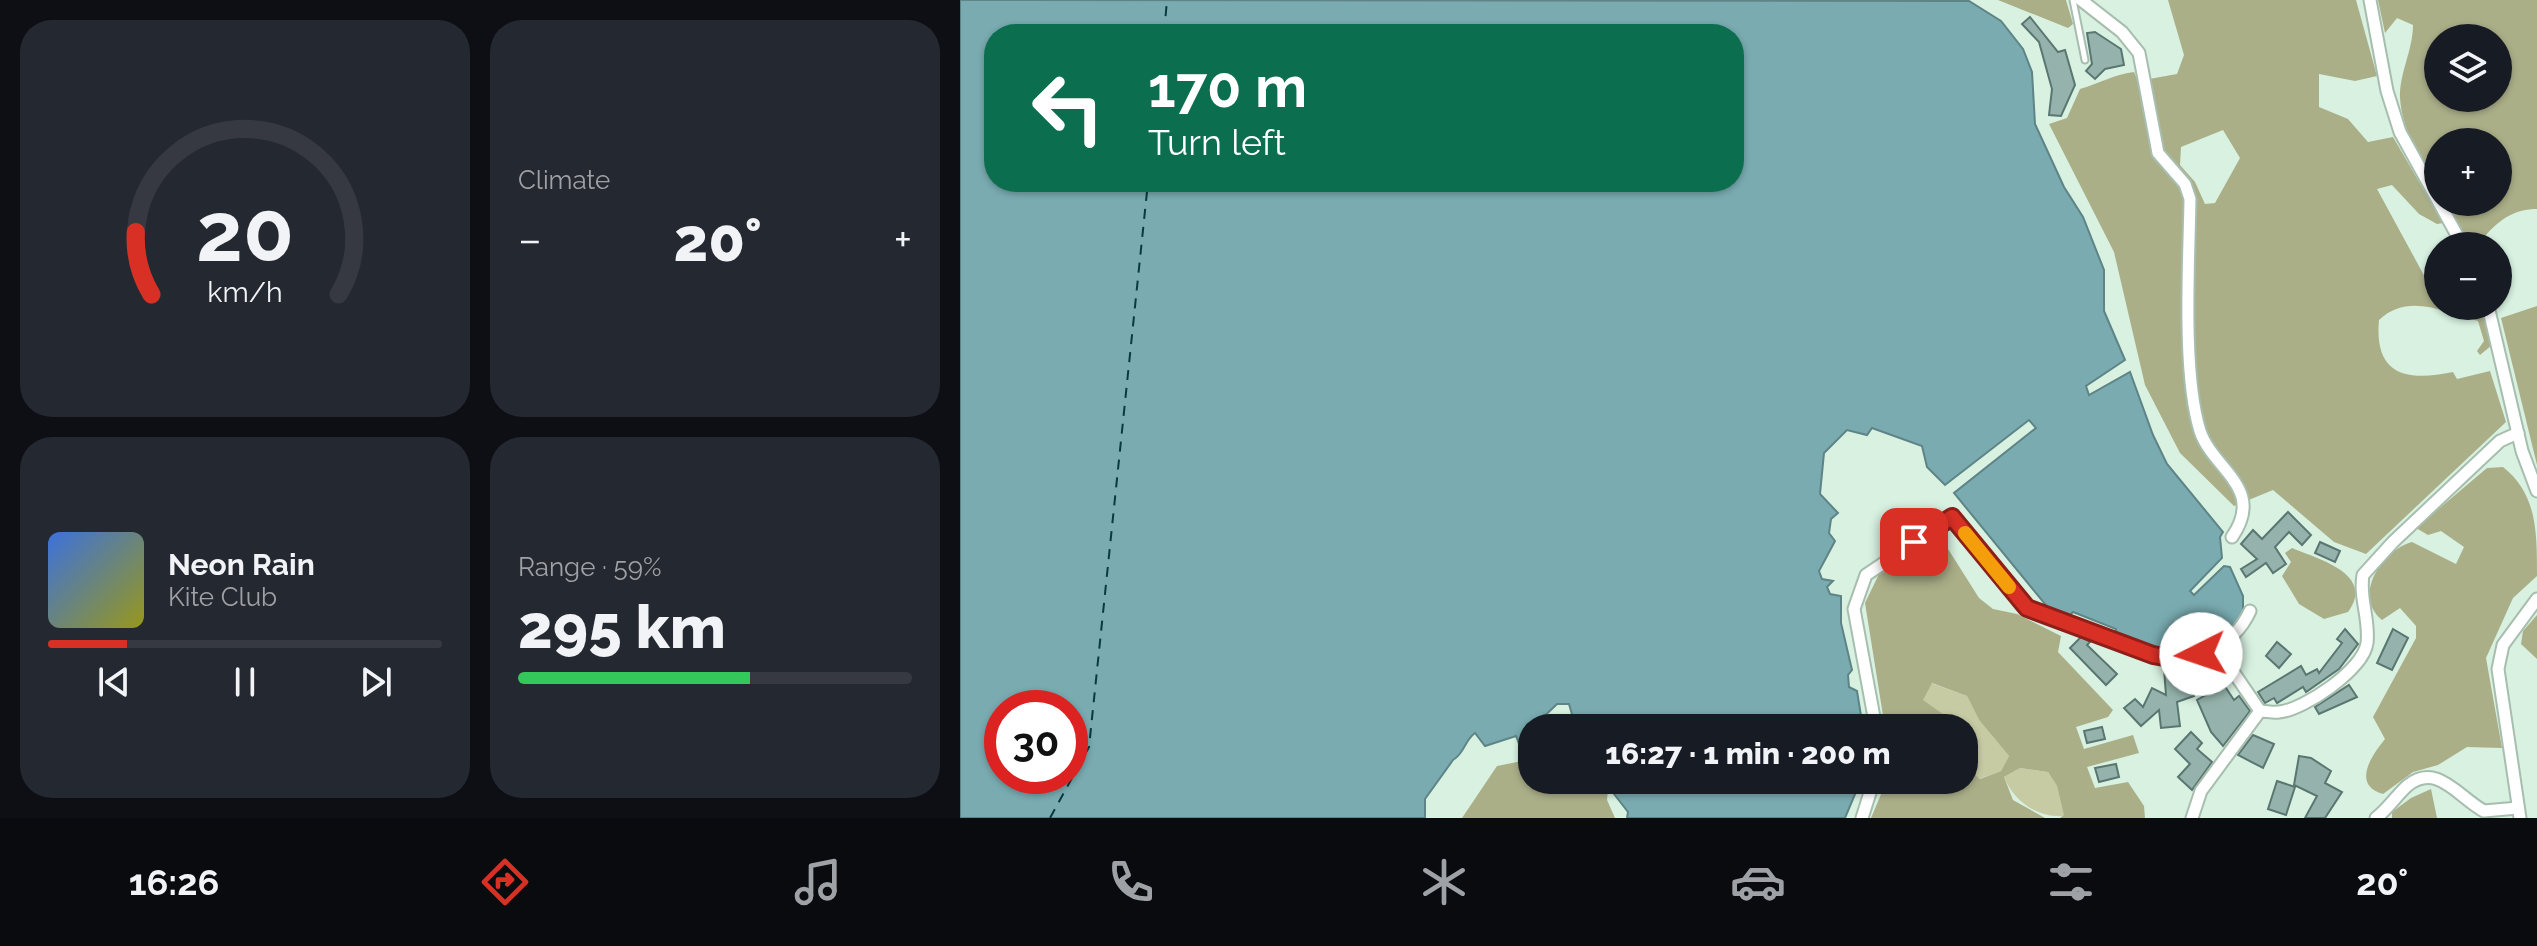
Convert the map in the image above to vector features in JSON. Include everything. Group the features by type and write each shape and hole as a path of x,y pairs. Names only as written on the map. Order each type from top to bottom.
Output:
{"street":[{"path":"2081,0 2122,32 2139,53 2158,153 2185,184 2190,199 2195,413 2208,447 2240,489 2241,517 2232,537"},
{"path":"2370,0 2387,91 2400,132 2455,232"},
{"path":"2491,320 2518,433 2537,491"},
{"path":"2260,711 2281,713 2296,706 2341,680 2361,660 2368,641 2363,575 2393,542 2500,441 2518,433"},
{"path":"1873,714 1854,609 1857,593 1874,568 1952,517 2027,608 2153,655 2175,659 2217,648 2233,635 2250,611"},
{"path":"2376,818 2411,783 2424,777 2435,777 2447,783 2484,811 2519,813 2498,669 2503,645 2537,599"},
{"path":"2217,648 2260,711"},
{"path":"2192,818 2201,791 2260,711"},
{"path":"1862,818 1870,794"}],"lane":[{"path":"2073,0 2085,60"}],"green space":[{"path":"1998,0 2066,0 2073,24 2068,28"},
{"path":"2168,0 2356,0 2377,76 2355,81 2319,74 2319,107 2348,119 2368,142 2393,137 2424,190 2424,216 2439,216 2443,223 2437,224 2419,214 2392,185 2377,189 2424,275 2424,307 2402,307 2379,320 2382,353 2396,370 2408,374 2421,376 2453,372 2457,379 2490,371 2506,422 2366,554 2334,542 2273,490 2234,506 2180,453 2145,385 2114,252 2049,124 2067,118 2080,89 2134,72 2138,81 2177,74 2184,55","holes":["2223,130 2240,158 2215,203 2205,204 2195,182 2180,165 2181,147"]},
{"path":"2378,0 2537,0 2537,209 2512,215 2512,128 2424,128 2424,164 2405,123 2400,98 2413,25 2397,18 2385,33"},
{"path":"2453,216 2509,216 2489,232 2462,232"},
{"path":"2537,306 2537,465 2501,320 2512,320 2512,314"},
{"path":"2475,320 2486,320 2492,345 2480,355 2477,351 2484,341 2478,321"},
{"path":"2503,467 2523,489 2529,501 2535,529 2537,576 2513,598 2486,658 2502,748 2467,747 2438,765 2413,772 2383,794 2373,790 2366,777 2370,761 2385,739 2373,717 2416,638 2416,626 2400,608 2382,620 2373,610 2370,587 2374,575 2390,554 2412,542 2456,564 2464,547 2441,531 2428,535 2416,528 2487,468"},
{"path":"1931,539 1943,541 1979,598 1993,609 2017,614 2061,636 2058,652 2113,710 2108,717 2076,727 2084,749 2133,735 2139,753 2087,767 2095,788 2128,782 2144,806 2145,818 2060,818 2064,815 2057,786 2048,772 2020,768 2004,777 2013,800 2045,818 1871,818 1881,794 1978,794 1978,777 2001,771 2009,756 1979,720 1967,696 1932,683 1923,700 1943,714 1883,714 1865,603 1879,574"},
{"path":"2292,548 2329,563 2349,578 2355,588 2355,599 2348,612 2324,619 2299,604 2282,576 2291,562 2285,553"},
{"path":"2537,615 2537,659 2521,644 2523,631"},
{"path":"1931,683 1967,696 1976,714 1943,714 1922,700"},
{"path":"1978,718 2009,756 2001,771 1979,779"},
{"path":"1518,762 1518,794 1608,794 1615,818 1462,818 1497,766"},
{"path":"2020,768 2048,772 2057,786 2065,816 2035,811 2013,793 2004,777"},
{"path":"2431,789 2437,818 2392,818 2392,812 2411,798"}],"water":[{"path":"960,0 1969,1 2001,21 2023,49 2032,72 2035,124 2064,187 2083,217 2104,270 2104,311 2125,360 2086,386 2089,395 2130,372 2167,464 2223,532 2220,537 2222,558 2190,591 2194,595 2224,566 2230,567 2243,596 2243,612 2235,624 2221,635 2214,629 2204,635 2205,644 2177,651 2115,634 2116,629 2073,612 2069,616 2049,609 1954,493 2036,428 2029,420 1945,485 1927,467 1922,446 1872,428 1867,435 1847,430 1824,453 1820,494 1838,513 1831,519 1829,533 1835,541 1819,571 1822,579 1833,581 1827,587 1830,594 1841,596 1841,623 1852,670 1848,675 1849,687 1857,691 1861,714 1572,714 1569,704 1557,704 1547,714 1518,714 1518,741 1516,736 1485,746 1475,733 1425,799 1425,818 960,818"},
{"path":"1614,794 1855,794 1845,818 1627,818 1628,812"}],"building":[{"path":"2030,17 2058,52 2065,50 2075,85 2061,116 2049,115 2052,89 2039,42 2022,24"},
{"path":"2095,32 2121,49 2124,65 2105,69 2095,79 2086,71 2092,64 2087,33"},
{"path":"2288,512 2311,535 2302,545 2289,532 2275,547 2286,564 2273,573 2266,563 2246,577 2241,569 2257,559 2241,544 2253,530 2262,539"},
{"path":"2320,542 2340,551 2335,562 2315,553"},
{"path":"2345,629 2358,644 2339,669 2306,692 2303,687 2277,703 2274,698 2265,703 2258,692 2301,666 2306,675 2317,669 2319,673 2342,643 2337,639"},
{"path":"2393,629 2408,638 2392,670 2377,663"},
{"path":"2081,637 2090,642 2087,645 2117,674 2106,685 2070,648"},
{"path":"2277,642 2291,654 2279,668 2266,656"},
{"path":"2192,667 2194,696 2177,702 2180,726 2161,728 2159,710 2141,726 2124,708 2135,699 2143,707 2152,688 2166,695 2164,669"},
{"path":"2224,685 2234,700 2239,696 2250,711 2223,746 2211,732 2197,700"},
{"path":"2349,685 2357,697 2319,714 2315,707"},
{"path":"2102,727 2105,739 2087,743 2084,731"},
{"path":"2191,732 2202,743 2197,749 2212,762 2192,790 2178,777 2190,764 2175,749"},
{"path":"2253,735 2274,744 2263,768 2238,755"},
{"path":"2299,756 2311,758 2331,771 2325,783 2342,792 2325,818 2305,818 2317,796 2294,785"},
{"path":"2116,764 2119,777 2099,782 2095,768"},
{"path":"2277,781 2295,787 2286,815 2268,809"}],"ferry route":[{"path":"1165,24 1167,0"},
{"path":"1050,818 1089,747 1147,192"}],"slow traffic":[{"path":"1965,533 2009,587"}],"route":[{"path":"1914,542 1952,517 2027,608 2153,655 2175,659 2201,654"}]}
